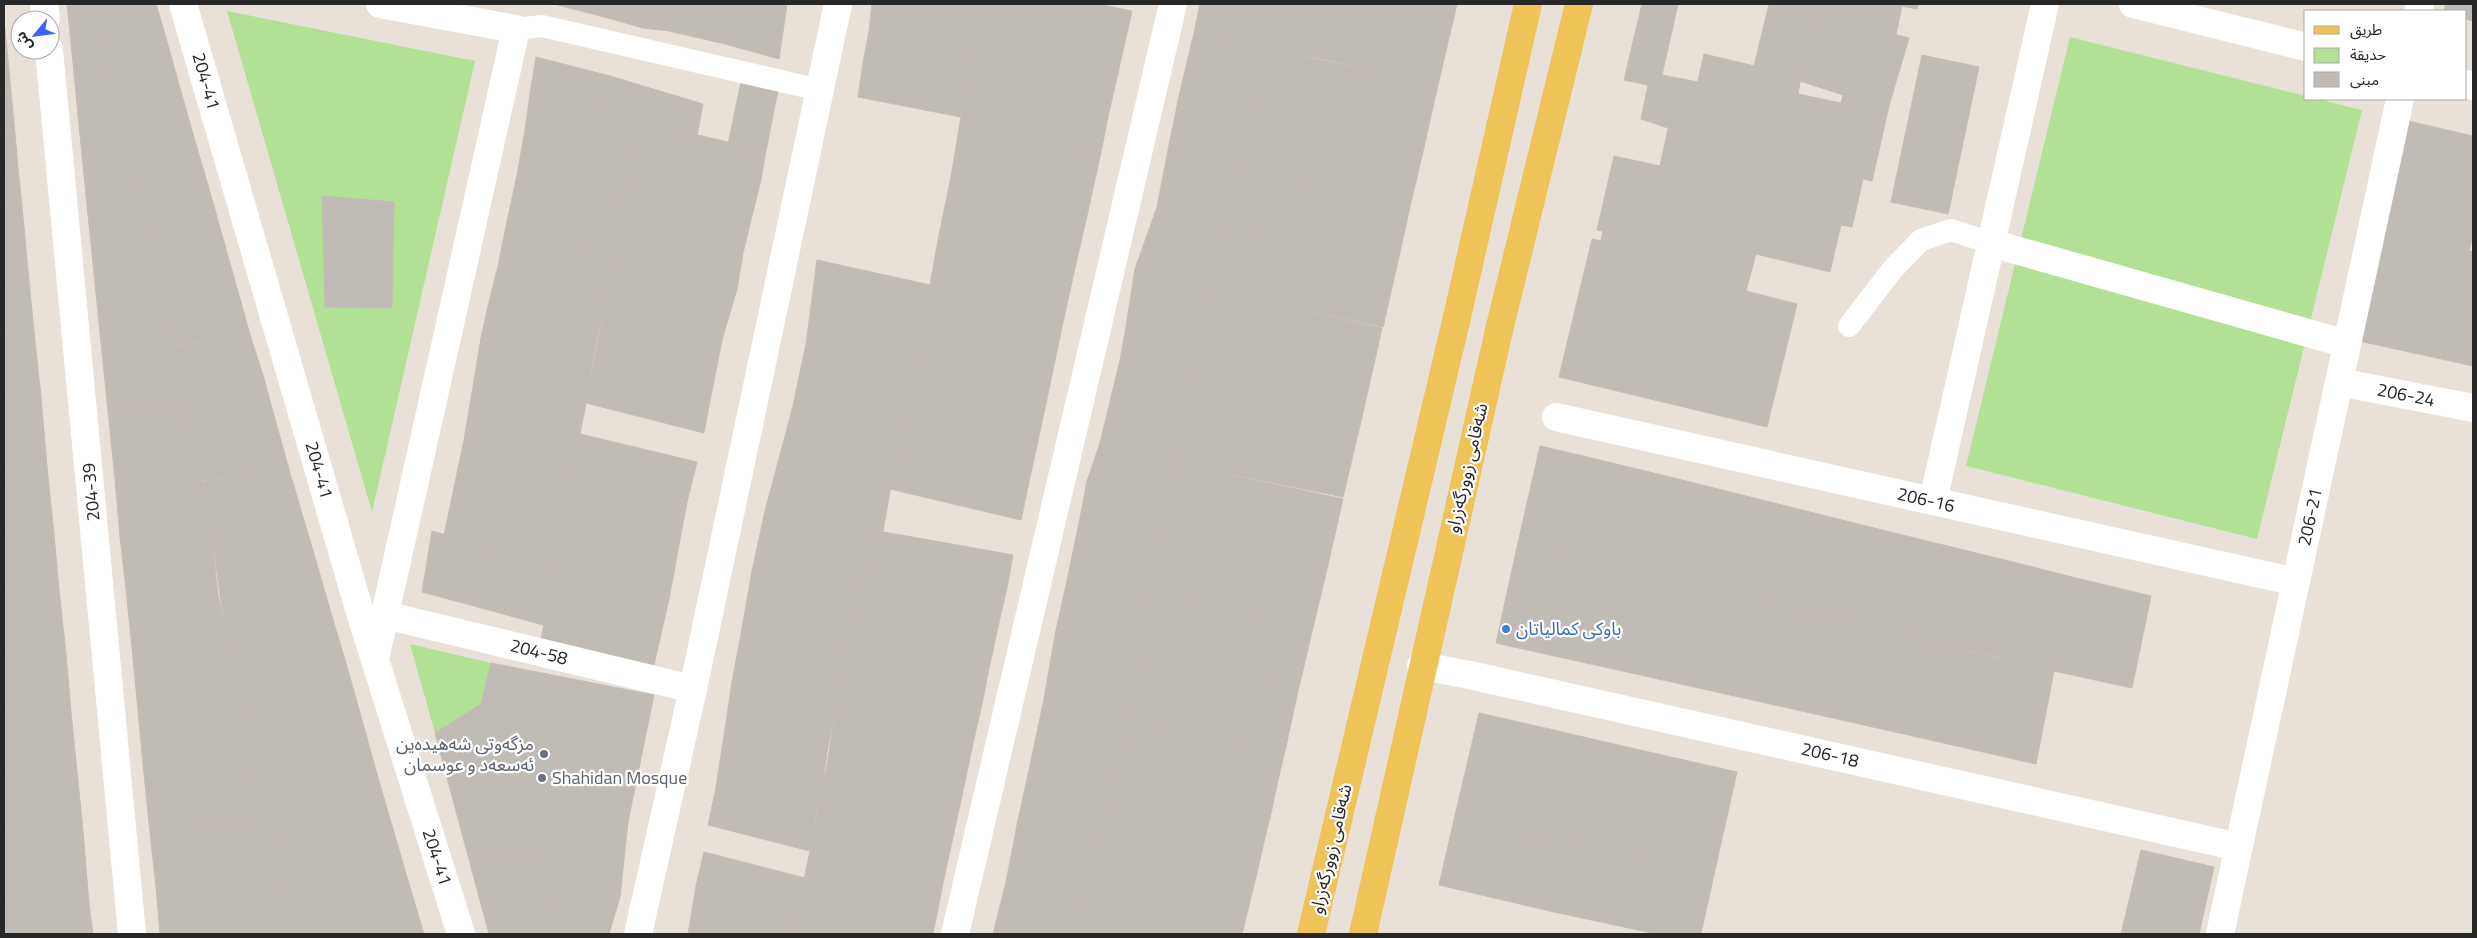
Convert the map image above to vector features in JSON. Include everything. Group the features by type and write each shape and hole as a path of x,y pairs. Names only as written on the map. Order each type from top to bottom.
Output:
{"main road":[{"name":"شەقامی زوورگەزراو","path":"1311,934 1457,317 1528,4"},
{"name":"شەقامی زوورگەزراو","path":"1362,934 1421,666 1500,326 1579,4"},
{"path":"1457,317 1500,326"}],"street":[{"name":"204-41","path":"183,4 375,661 461,934"},
{"path":"375,661 516,29 380,4"},
{"path":"638,934 693,689 838,4"},
{"path":"955,934 1173,4"},
{"path":"1933,501 2045,4"},
{"path":"2133,4 2304,47"},
{"name":"204-39","path":"49,60 132,934"},
{"name":"206-21","path":"2220,934 2400,100"},
{"path":"1991,243 2347,344"},
{"name":"206-24","path":"2339,382 2473,408"},
{"name":"206-16","path":"1556,417 2296,582"},
{"name":"204-58","path":"386,615 693,689"},
{"name":"206-18","path":"1421,666 1465,674 2239,847"}],"lane":[{"path":"516,29 542,26 820,90"},
{"path":"1849,326 1892,270 1921,240 1951,230 1991,243"}],"green space":[{"path":"227,11 475,61 372,512"},
{"path":"2070,37 2304,96 2304,100 2322,100 2362,110 2257,539 1966,466"},
{"path":"410,644 491,663 481,704 435,733"}],"building":[{"path":"67,4 156,4 162,24 106,35 70,33"},
{"path":"554,4 611,4 608,18"},
{"path":"611,4 647,4 643,28 608,18"},
{"path":"647,4 675,4 669,31 643,28"},
{"path":"675,4 732,4 725,44 669,31"},
{"path":"732,4 787,4 779,59 725,44"},
{"path":"872,4 978,4 971,52 869,31"},
{"path":"978,4 1098,4 1132,11 1118,73 972,44"},
{"path":"1200,4 1227,4 1221,38 1194,33"},
{"path":"1227,4 1284,4 1275,50 1221,38"},
{"path":"1284,4 1334,4 1323,59 1275,50"},
{"path":"1334,4 1457,4 1438,85 1323,59"},
{"path":"1642,4 1678,4 1662,75 1698,82 1686,134 1641,119 1648,85 1624,80"},
{"path":"1769,4 1823,4 1801,77 1754,66"},
{"path":"1823,4 1919,4 1917,9 1902,6 1896,35 1820,16"},
{"path":"2446,4 2473,4 2473,21 2467,19 2467,10 2444,10"},
{"path":"1820,16 1909,38 1889,106 1843,95 1800,81"},
{"path":"162,24 189,120 112,117 110,65 106,35"},
{"path":"5,28 11,92 4,92"},
{"path":"869,31 971,52 967,84 863,63"},
{"path":"70,33 106,35 110,65 73,63"},
{"path":"1194,33 1262,47 1249,110 1179,96"},
{"path":"972,44 1118,73 1109,112 967,84"},
{"path":"1262,47 1438,85 1424,147 1249,110"},
{"path":"1704,54 1801,77 1798,94 1841,103 1843,95 1889,106 1872,181 1863,179 1852,227 1841,225 1830,272 1756,254 1746,291 1797,304 1767,427 1559,377 1592,239 1601,241 1603,231 1597,230 1614,156 1660,166 1668,129 1686,134"},
{"path":"1922,55 1979,67 1948,214 1891,202"},
{"path":"536,57 610,76 605,112 530,94"},
{"path":"73,63 110,65 112,117 78,115"},
{"path":"863,63 967,84 961,117 858,97"},
{"path":"610,76 703,104 697,136 605,112"},
{"path":"741,82 778,90 766,151 728,144"},
{"path":"967,84 1109,112 1101,152 960,123"},
{"path":"4,92 11,92 15,134 4,134"},
{"path":"530,94 639,121 632,157 525,130"},
{"path":"1179,96 1249,110 1238,170 1167,155"},
{"path":"1249,110 1424,147 1410,207 1238,170"},
{"path":"78,115 189,120 207,182 85,185"},
{"path":"639,121 766,151 761,180 634,150"},
{"path":"2408,121 2473,136 2473,233 2469,251 2383,230"},
{"path":"960,123 1101,152 1089,207 951,177"},
{"path":"525,130 632,157 622,203 517,175"},
{"path":"4,134 15,134 18,168 4,168"},
{"path":"634,150 761,180 753,212 626,182"},
{"path":"1167,155 1238,170 1226,230 1157,207"},
{"path":"4,168 18,168 22,206 4,206"},
{"path":"1238,170 1410,207 1397,266 1226,230"},
{"path":"517,175 622,203 612,259 506,226"},
{"path":"951,177 1089,207 1075,268 938,240"},
{"path":"207,182 217,217 147,229 141,183"},
{"path":"626,182 753,212 743,253 618,224"},
{"path":"141,183 147,229 168,330 100,333 85,185"},
{"path":"322,196 394,202 392,308 325,307"},
{"path":"4,206 22,206 29,281 4,280"},
{"path":"1157,207 1226,230 1214,291 1135,269"},
{"path":"217,217 251,338 171,345 147,229"},
{"path":"618,224 743,253 737,289 612,259"},
{"path":"506,226 612,259 607,295 498,266"},
{"path":"1226,230 1397,266 1383,327 1214,291"},
{"path":"2383,230 2469,251 2446,360 2359,341"},
{"path":"938,240 1075,268 1065,313 930,285"},
{"path":"2469,251 2473,252 2473,366 2446,360"},
{"path":"612,259 737,289 722,340 603,314"},
{"path":"817,260 930,285 915,364 806,344"},
{"path":"498,266 607,295 598,334 488,306"},
{"path":"1135,269 1214,291 1201,352 1126,327"},
{"path":"4,280 29,281 34,332 4,332"},
{"path":"930,285 1065,313 1048,394 915,364"},
{"path":"1214,291 1382,328 1369,386 1201,352"},
{"path":"488,306 598,334 592,366 481,338"},
{"path":"603,314 722,340 709,406 591,377"},
{"path":"1126,327 1201,352 1195,379 1120,360"},
{"path":"168,330 171,345 181,345 185,383 183,411 108,411 100,333"},
{"path":"4,332 34,332 41,397 4,394"},
{"path":"251,338 263,375 185,383 181,345"},
{"path":"481,338 592,366 586,403 475,375"},
{"path":"806,344 915,364 901,429 793,406"},
{"path":"1201,352 1369,386 1362,417 1195,379"},
{"path":"1120,360 1195,379 1176,463 1100,443"},
{"path":"915,364 1048,394 1036,450 902,421"},
{"path":"263,375 270,401 182,424 185,383"},
{"path":"475,375 586,403 573,471 464,440"},
{"path":"591,377 709,406 704,433 586,403"},
{"path":"1195,379 1362,417 1343,497 1176,463"},
{"path":"4,394 41,397 47,466 4,464"},
{"path":"270,401 290,473 192,481 182,424"},
{"path":"793,406 901,429 883,531 765,511"},
{"path":"108,411 183,411 182,424 192,481 115,479"},
{"path":"902,421 1036,450 1029,482 897,451"},
{"path":"580,434 697,462 687,502 573,471"},
{"path":"464,440 573,471 554,565 444,535"},
{"path":"1100,443 1176,463 1169,501 1087,481"},
{"path":"1540,446 1579,455 1554,556 1517,547"},
{"path":"897,451 1029,482 1021,520 890,489"},
{"path":"1579,455 1670,477 1648,577 1554,556"},
{"path":"1176,463 1343,499 1327,569 1163,534"},
{"path":"4,464 47,466 49,487 4,485"},
{"path":"573,471 687,502 669,599 553,572"},
{"path":"290,473 314,554 214,551 203,481"},
{"path":"1670,477 1790,507 1768,605 1648,577"},
{"path":"115,479 203,481 212,541 120,537"},
{"path":"1087,481 1169,501 1163,534 1081,513"},
{"path":"4,485 49,487 54,534 4,533"},
{"path":"1790,507 1866,526 1844,622 1768,605"},
{"path":"765,511 873,530 859,592 752,571"},
{"path":"1081,513 1163,534 1152,597 1068,576"},
{"path":"1866,526 1931,542 1910,637 1844,622"},
{"path":"873,530 1013,555 1007,588 866,563"},
{"path":"432,531 488,547 478,607 422,592"},
{"path":"4,533 54,534 59,590 4,588"},
{"path":"1163,534 1327,569 1312,632 1152,597"},
{"path":"120,537 212,541 218,594 126,589"},
{"path":"1931,542 1960,549 1940,644 1910,637"},
{"path":"488,547 520,556 507,615 478,607"},
{"path":"1517,547 1554,556 1532,651 1496,643"},
{"path":"1960,549 1984,555 1966,650 1940,644"},
{"path":"214,551 314,554 331,613 222,609"},
{"path":"1984,555 2013,562 1993,656 1966,650"},
{"path":"520,556 554,565 543,625 507,615"},
{"path":"1554,556 1648,577 1627,672 1532,651"},
{"path":"2013,562 2076,578 2054,671 1993,656"},
{"path":"866,563 1007,588 1000,618 859,592"},
{"path":"752,571 859,592 848,646 743,623"},
{"path":"553,572 669,599 654,665 541,640"},
{"path":"1068,576 1152,597 1138,656 1055,635"},
{"path":"1648,577 1768,605 1748,699 1627,672"},
{"path":"2076,578 2151,596 2132,688 2054,671"},
{"path":"4,588 59,590 66,654 4,653"},
{"path":"126,589 218,594 229,649 132,648"},
{"path":"859,592 1000,618 993,650 853,620"},
{"path":"1152,597 1312,632 1298,691 1138,656"},
{"path":"1768,605 1844,622 1824,716 1748,699"},
{"path":"222,609 331,613 346,663 229,649"},
{"path":"853,620 993,650 987,678 848,646"},
{"path":"1844,622 1924,641 1904,734 1824,716"},
{"path":"743,623 848,646 836,707 732,682"},
{"path":"1055,635 1138,656 1126,716 1044,699"},
{"path":"1924,641 2054,671 2036,764 1904,734"},
{"path":"848,646 987,678 982,704 842,672"},
{"path":"132,648 229,649 242,717 137,700"},
{"path":"229,649 346,663 360,713 242,717"},
{"path":"4,653 66,654 71,712 4,710"},
{"path":"1138,656 1298,691 1285,751 1126,716"},
{"name":"Shahidan Mosque","path":"491,663 654,695 628,822 543,863 470,863 435,733 481,704"},
{"path":"842,672 982,704 974,739 836,707"},
{"path":"732,682 836,707 827,752 725,729"},
{"path":"1044,699 1126,716 1111,788 1029,770"},
{"path":"137,700 242,717 249,772 143,764"},
{"path":"836,707 974,739 960,805 826,771"},
{"path":"4,710 71,712 77,771 4,769"},
{"path":"360,713 377,774 249,772 242,717"},
{"path":"1479,713 1554,730 1530,837 1454,820"},
{"path":"1126,716 1285,751 1278,780 1120,745"},
{"path":"725,729 827,752 823,784 720,762"},
{"path":"1554,730 1592,739 1568,846 1530,837"},
{"path":"1592,739 1662,755 1638,862 1568,846"},
{"path":"1120,745 1278,780 1272,809 1114,774"},
{"path":"1662,755 1737,772 1713,879 1638,862"},
{"path":"720,762 823,784 816,816 715,793"},
{"path":"143,764 249,772 251,832 149,823"},
{"path":"4,769 77,771 83,831 4,827"},
{"path":"1029,770 1111,788 1099,843 1017,825"},
{"path":"826,771 960,805 943,883 810,851"},
{"path":"249,772 377,774 397,843 282,832 251,832"},
{"path":"1114,774 1272,809 1264,842 1107,807"},
{"path":"715,793 816,816 810,851 708,825"},
{"path":"1107,807 1264,842 1256,877 1099,843"},
{"path":"1454,820 1568,846 1554,912 1439,885"},
{"path":"628,822 620,897 482,908 470,863 543,863"},
{"path":"149,823 282,832 280,894 156,887"},
{"path":"1017,825 1099,843 1088,900 1006,882"},
{"path":"4,827 83,831 89,904 4,900"},
{"path":"282,832 397,843 412,894 280,894"},
{"path":"1099,843 1256,877 1242,934 1088,900"},
{"path":"1568,846 1713,879 1701,934 1657,934 1554,912"},
{"path":"2141,850 2214,867 2199,934 2121,934"},
{"path":"810,851 943,883 933,934 882,934 852,927 854,916 799,903"},
{"path":"704,852 805,878 797,914 696,886"},
{"path":"1006,882 1088,900 1080,934 993,934"},
{"path":"696,886 797,914 792,934 688,934"},
{"path":"156,887 280,894 285,934 160,934"},
{"path":"280,894 412,894 424,934 285,934"},
{"path":"620,897 609,934 549,934 553,902"},
{"path":"4,900 89,904 93,934 4,934"},
{"path":"1088,900 1242,934 1080,934"},
{"path":"553,902 549,934 489,934 482,908"},
{"path":"799,903 854,916 850,934 792,934"},
{"path":"852,927 882,934 850,934"}],"place":[{"name":"باوکی کمالیاتان","path":"1506,629"},
{"name":"مزگەوتی شەهیدەین ئەسعەد و عوسمان","path":"544,754"},
{"name":"Shahidan Mosque","path":"542,778"}]}
